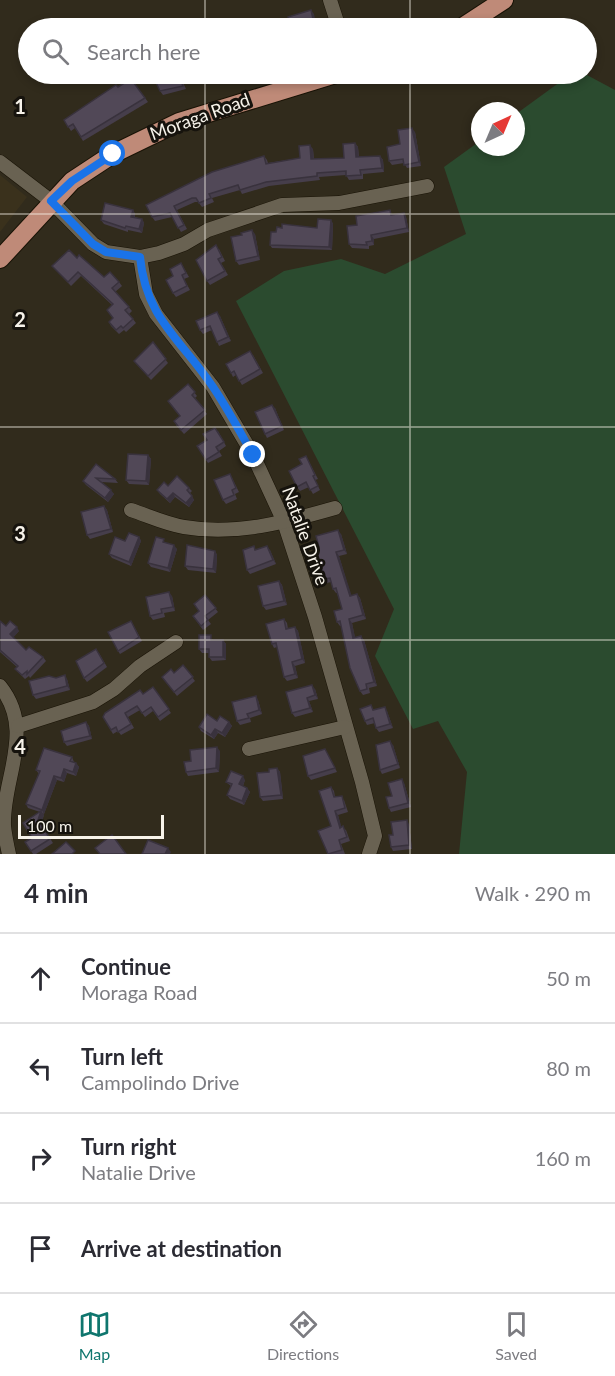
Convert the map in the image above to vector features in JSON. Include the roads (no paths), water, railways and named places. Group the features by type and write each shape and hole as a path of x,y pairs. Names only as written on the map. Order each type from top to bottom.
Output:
{"main road":[{"path":"476,18 504,0"},
{"name":"Moraga Road","path":"0,260 51,201 72,181 113,154 156,132 218,108 301,84"}],"street":[{"path":"330,0 336,18"},
{"path":"0,162 51,201 93,244 106,252 140,257 159,254 184,244 208,230 282,205 339,202 427,186"},
{"name":"Natalie Drive","path":"140,257 146,294 156,314 213,387 253,455 284,522 315,617 375,836 369,854"},
{"path":"131,510 174,524 230,531 284,522 335,508"},
{"path":"18,726 93,702 176,642"},
{"path":"0,686 6,694 18,726 2,825 9,854"},
{"path":"249,749 345,727"}]}
